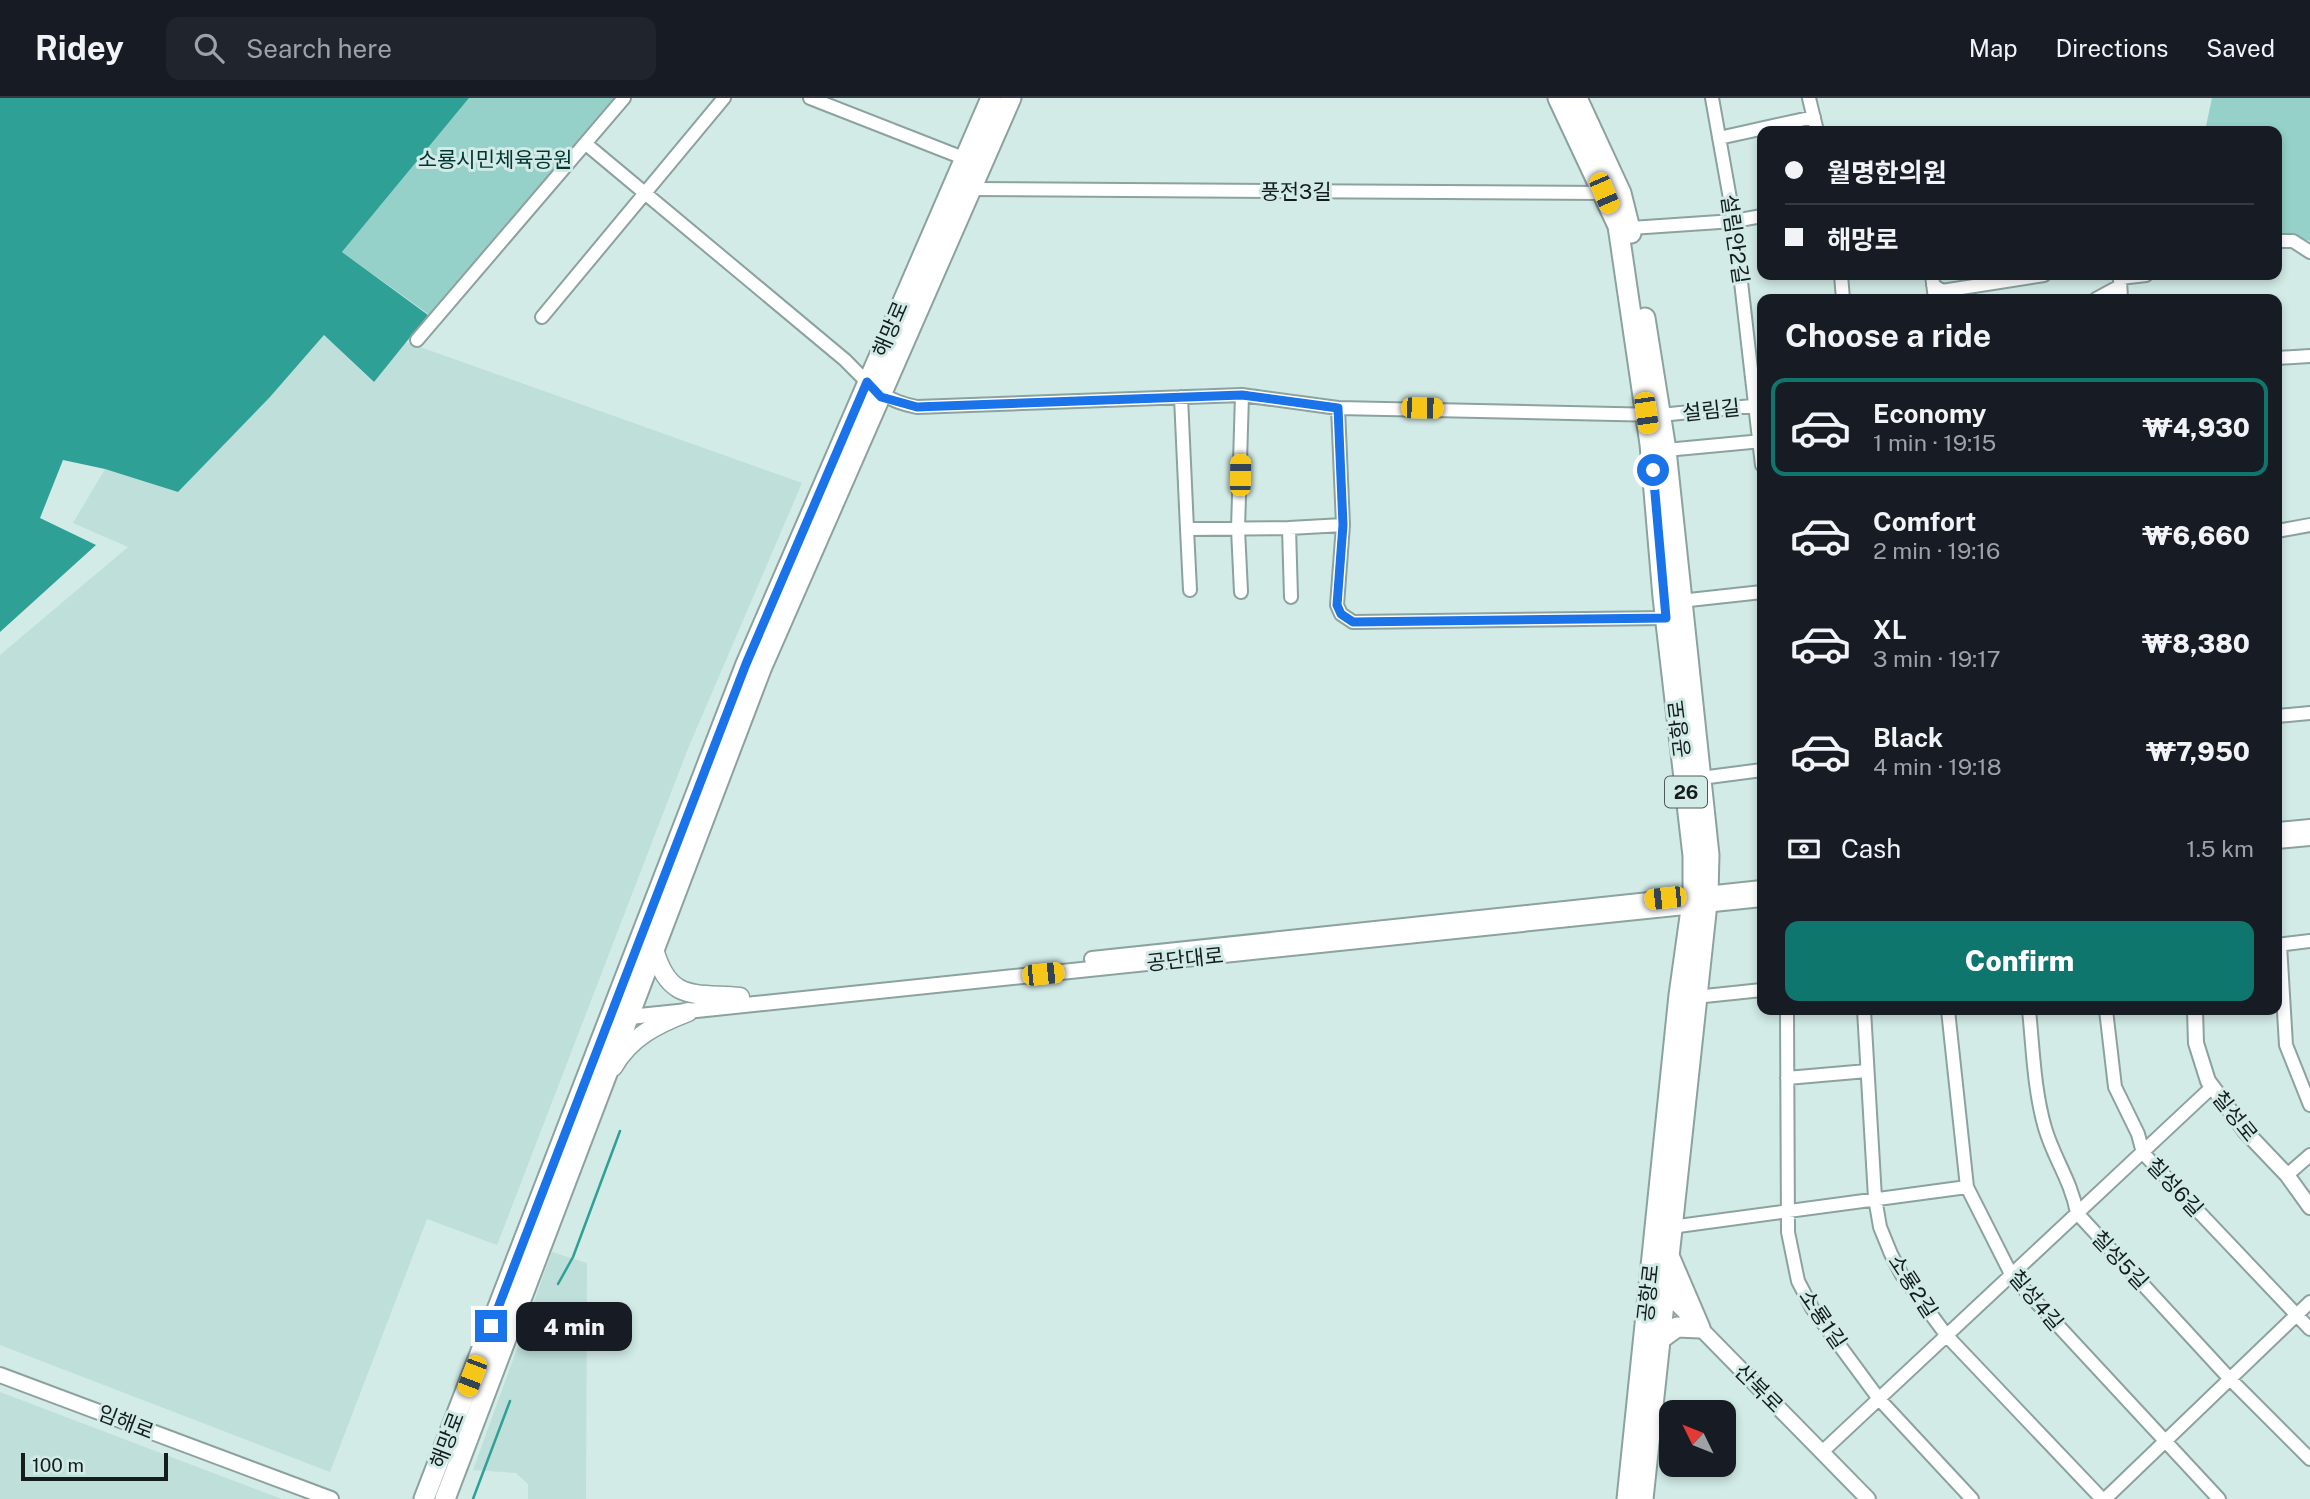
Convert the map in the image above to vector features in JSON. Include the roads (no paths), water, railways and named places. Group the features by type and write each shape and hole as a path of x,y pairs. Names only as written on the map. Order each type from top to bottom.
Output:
{"main road":[{"name":"해망로","path":"445,1499 608,1076 620,1014 654,949 761,669 970,189 972,161 991,98"},
{"name":"해망로","path":"425,1499 620,1014 746,664 867,382 972,161 1011,98"},
{"name":"공항로","path":"1558,98 1631,228 1653,414 1666,618 1700,900 1695,997 1671,1227 1668,1252 1657,1285 1659,1340 1643,1499"},
{"name":"공항로","path":"1579,98 1613,193 1653,414 1666,450 1709,855 1700,900 1657,1285 1627,1499"},
{"path":"654,949 665,980 675,987 689,993 740,997"},
{"path":"608,1076 620,1056 643,1033 688,1012"},
{"path":"1659,1340 1677,1327 1700,1328 1668,1252"}],"street":[{"path":"416,340 624,98"},
{"path":"542,317 643,192 724,98"},
{"path":"810,98 972,161"},
{"name":"설림안2길","path":"1712,98 1734,222 1757,390"},
{"path":"1809,98 1816,126"},
{"path":"1773,126 1814,117"},
{"path":"1719,138 1757,130"},
{"path":"586,144 845,360 881,397"},
{"name":"풍전3길","path":"970,189 1613,193"},
{"path":"1631,228 1734,222 1757,217"},
{"path":"2282,241 2293,241 2310,252"},
{"path":"1933,280 1942,291 2012,280"},
{"path":"2105,294 2120,285"},
{"path":"2282,358 2310,356"},
{"path":"1241,592 1238,529 1242,395"},
{"name":"설림길","path":"881,397 917,407 1242,395 1338,408 1653,414 1757,405"},
{"path":"1181,397 1190,590"},
{"path":"1338,408 1343,525 1337,605 1341,614 1353,622 1666,618"},
{"path":"1666,450 1757,441"},
{"path":"1187,529 1343,525"},
{"path":"2282,530 2310,526"},
{"path":"1289,528 1291,597"},
{"path":"1680,601 1757,593"},
{"path":"2282,716 2310,713"},
{"path":"1701,778 1757,771"},
{"path":"2282,830 2310,827"},
{"path":"2282,841 2310,838"},
{"name":"공단대로","path":"620,1014 688,1012 1700,900 1757,889"},
{"name":"공단대로","path":"620,1014 740,997 1700,900 1757,899"},
{"path":"2282,944 2310,941"},
{"path":"1695,997 1757,991"},
{"path":"2282,995 2286,1045 2310,1105"},
{"name":"소룡1길","path":"1787,1015 1788,1209 1791,1254 1798,1281 1812,1308 1879,1399 1972,1499"},
{"name":"소룡2길","path":"1864,1015 1875,1198 1880,1227 1891,1254 1902,1275 1947,1336 2103,1499"},
{"name":"칠성4길","path":"1949,1015 1967,1187 2012,1276 2218,1499"},
{"name":"칠성5길","path":"2030,1015 2038,1100 2049,1139 2073,1187 2077,1213 2230,1379 2310,1459"},
{"name":"칠성6길","path":"2107,1015 2115,1087 2138,1135 2143,1153 2310,1329"},
{"name":"칠성로","path":"2195,1015 2196,1043 2212,1087 2246,1132 2287,1175 2310,1207"},
{"path":"1787,1078 1867,1071"},
{"path":"1822,1452 2212,1087"},
{"path":"2287,1175 2310,1155"},
{"path":"1671,1227 1788,1209 1967,1187"},
{"name":"산북로","path":"1657,1285 1868,1499"},
{"path":"2103,1499 2310,1303"},
{"name":"임해로","path":"0,1375 331,1499"}],"waterway":[{"path":"558,1284 573,1257 620,1131"},
{"path":"473,1499 510,1401"}],"park label":[{"name":"소룡시민체육공원","path":"495,159"}]}
